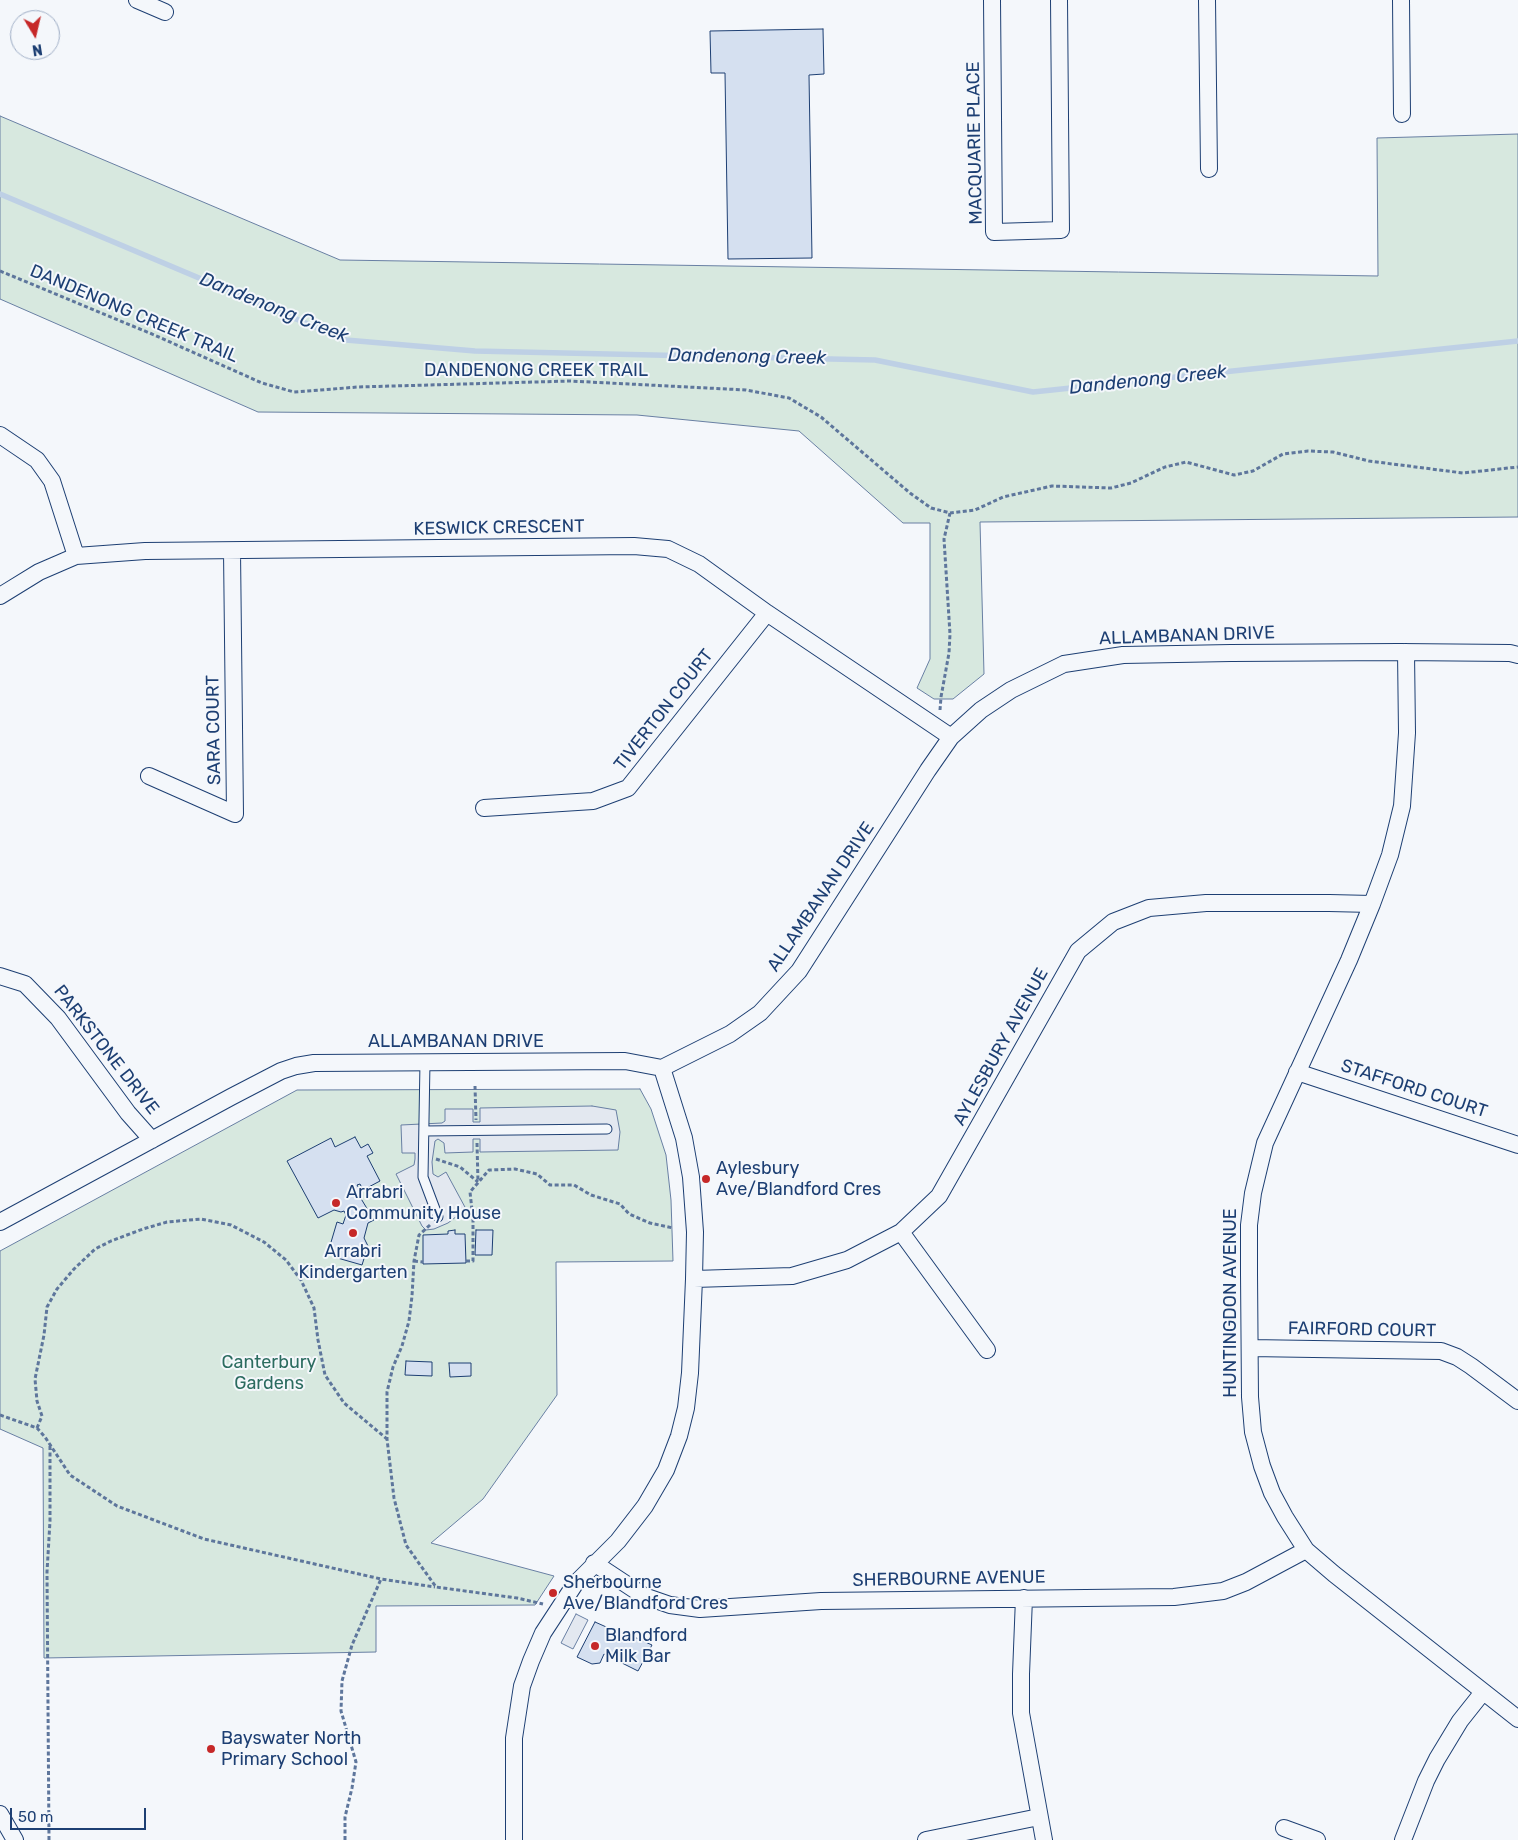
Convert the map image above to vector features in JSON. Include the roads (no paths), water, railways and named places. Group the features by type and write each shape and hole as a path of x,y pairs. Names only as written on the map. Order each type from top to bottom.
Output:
{"street":[{"path":"137,0 165,12"},
{"name":"MACQUARIE PLACE","path":"992,0 994,232 1061,230 1059,0"},
{"path":"1207,0 1209,169"},
{"path":"1401,0 1402,114"},
{"path":"0,436 37,460 52,481 76,556"},
{"name":"KESWICK CRESCENT","path":"0,596 39,572 76,556 146,551 634,546 668,549 699,564 767,613 951,738"},
{"name":"SARA COURT","path":"149,776 235,814 232,551"},
{"name":"TIVERTON COURT","path":"484,808 594,801 628,788 767,613"},
{"name":"ALLAMBANAN DRIVE","path":"0,1222 264,1079 296,1066 314,1063 625,1061 662,1068 730,1034 760,1014 799,971 928,770 951,738 981,710 1010,690 1064,664 1123,655 1406,652 1518,655"},
{"name":"HUNTINGDON AVENUE","path":"1406,652 1407,732 1402,806 1390,855 1372,904 1265,1143 1253,1193 1249,1225 1250,1397 1253,1432 1262,1466 1272,1493 1306,1550 1518,1719"},
{"name":"AYLESBURY AVENUE","path":"694,1279 792,1276 847,1260 901,1232 939,1196 1078,951 1113,922 1149,908 1206,904 1372,904"},
{"name":"PARKSTONE DRIVE","path":"0,976 26,984 58,1018 128,1113 152,1140"},
{"path":"514,1840 514,1738 516,1714 530,1661 543,1633 574,1584 618,1541 645,1506 666,1470 679,1436 687,1400 695,1232 691,1177 684,1138 662,1068"},
{"name":"STAFFORD COURT","path":"1297,1072 1518,1145"},
{"path":"901,1232 987,1350"},
{"name":"FAIRFORD COURT","path":"1250,1348 1441,1351 1457,1357 1471,1366 1518,1401"},
{"name":"SHERBOURNE AVENUE","path":"594,1563 644,1596 670,1605 700,1609 821,1601 1174,1596 1223,1591 1246,1582 1306,1550"},
{"path":"1024,1598 1021,1713 1044,1840"},
{"path":"1403,1840 1426,1780 1437,1759 1460,1721 1483,1692"},
{"path":"0,1814 15,1840"},
{"path":"926,1840 1039,1817"},
{"path":"1284,1828 1317,1840"}],"lane":[{"path":"426,1062 423,1177 438,1217"},
{"path":"424,1131 607,1129"}],"waterway":[{"name":"Dandenong Creek","path":"0,194 346,340 475,351 875,360 1033,392 1518,341"}],"place":[{"name":"Aylesbury Ave/Blandford Cres","path":"706,1179"},
{"name":"Arrabri Community House","path":"336,1203"},
{"name":"Arrabri Kindergarten","path":"353,1233"},
{"name":"Sherbourne Ave/Blandford Cres","path":"553,1593"},
{"name":"Blandford Milk Bar","path":"595,1646"},
{"name":"Bayswater North Primary School","path":"211,1749"}],"park label":[{"name":"Canterbury Gardens","path":"269,1374"}]}
